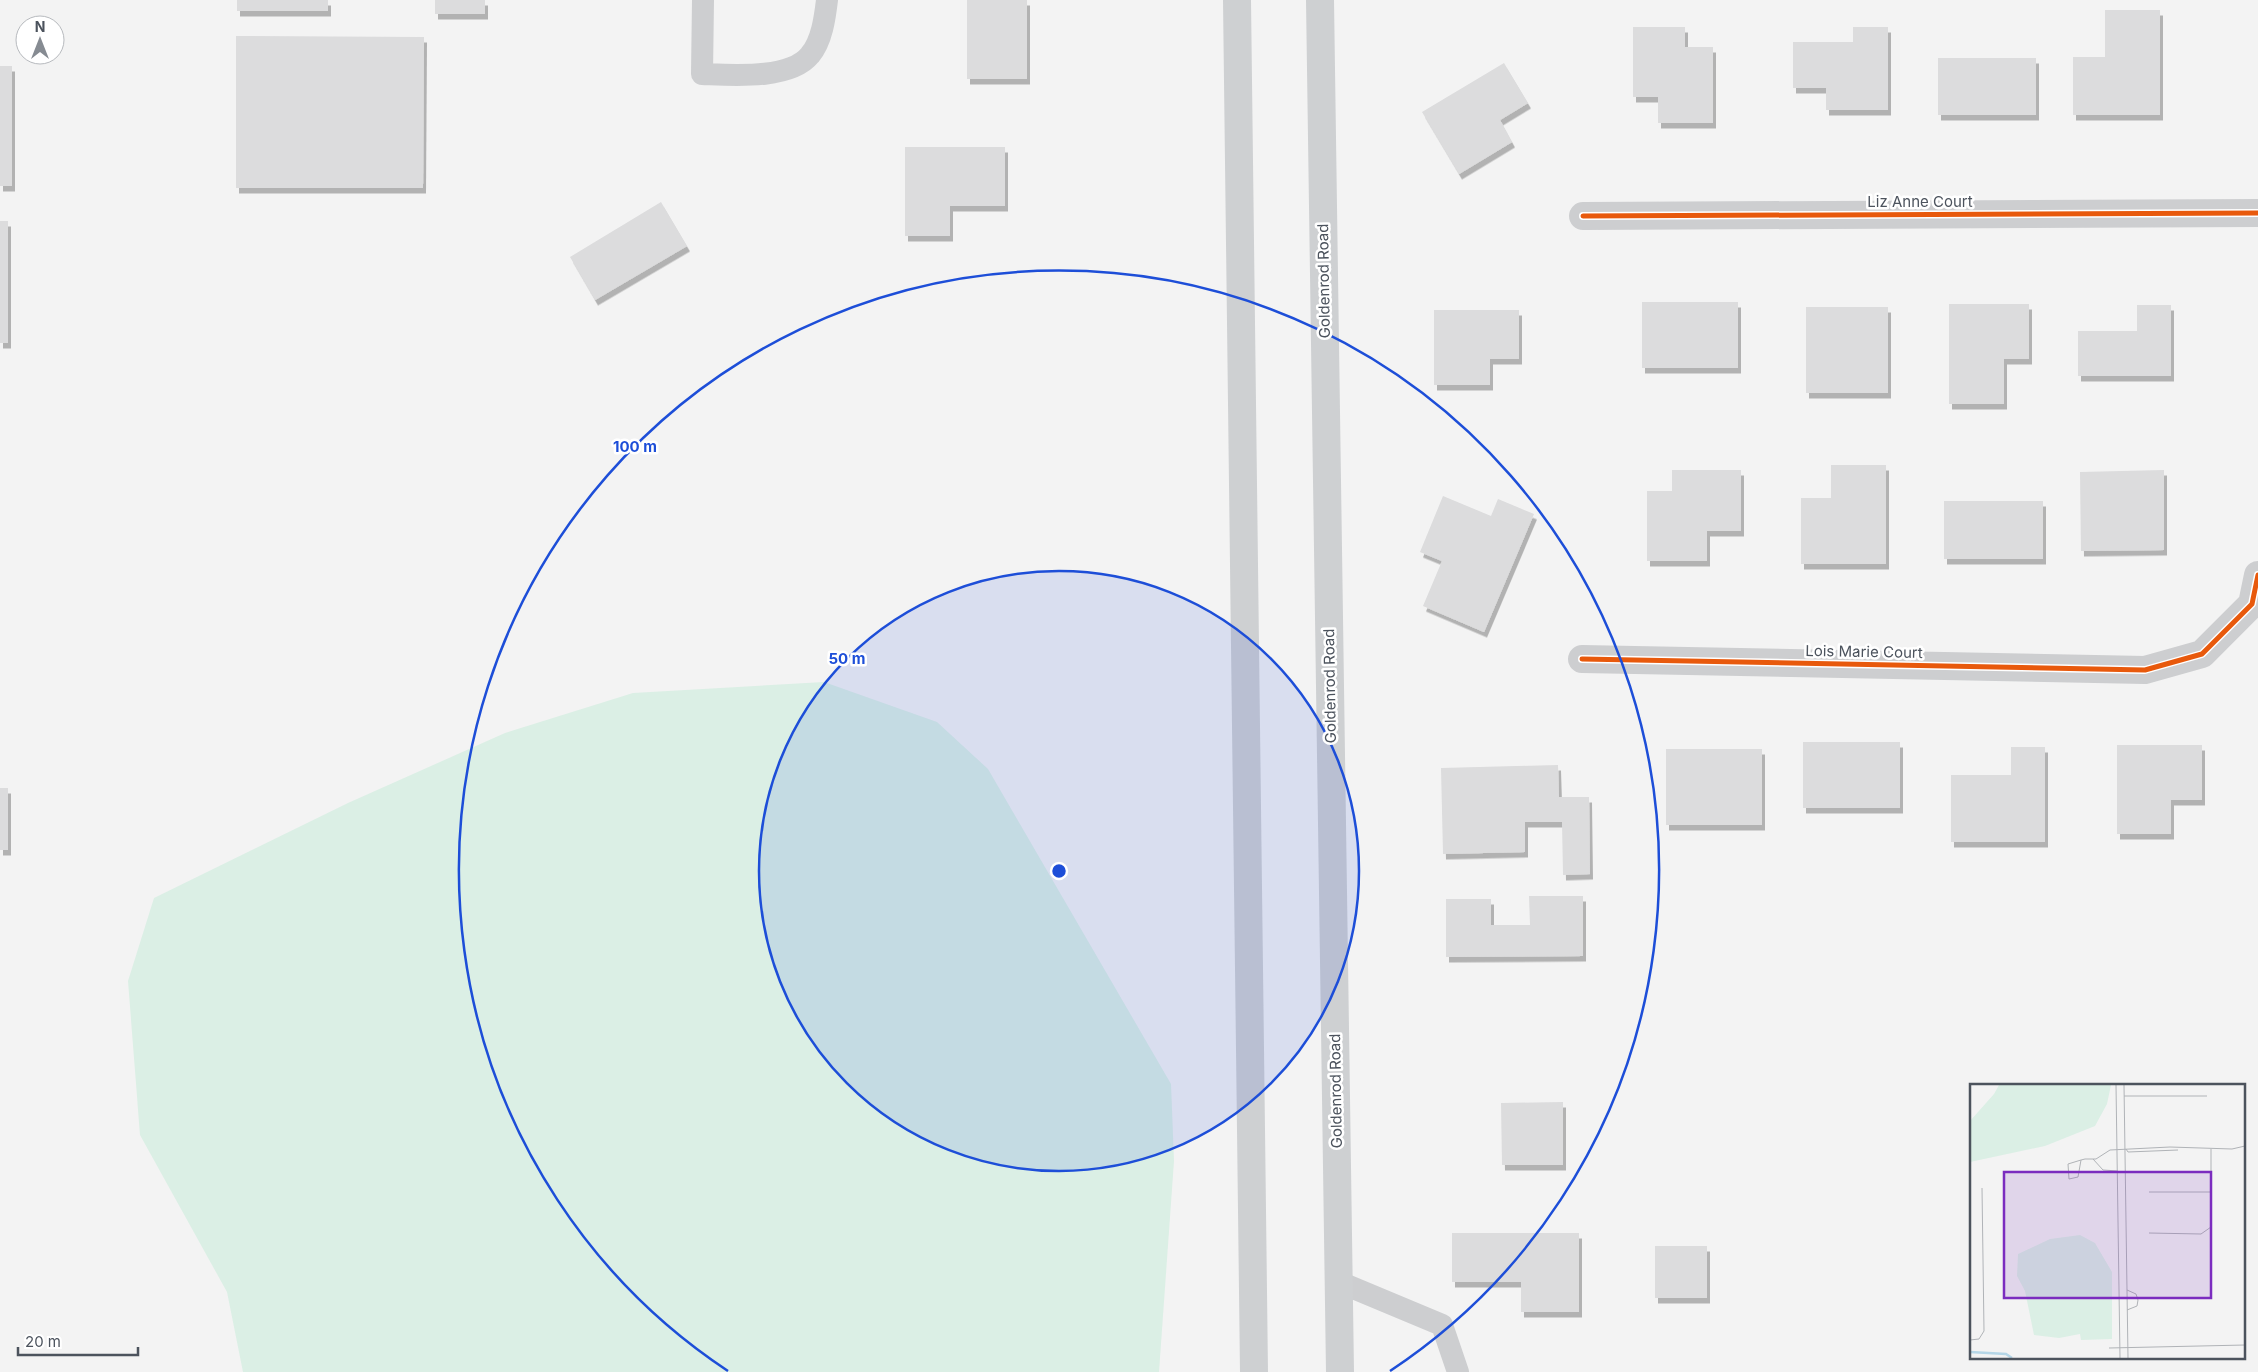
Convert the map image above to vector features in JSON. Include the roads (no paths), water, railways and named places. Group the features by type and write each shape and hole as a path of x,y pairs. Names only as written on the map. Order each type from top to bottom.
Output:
{"main road":[{"path":"1237,0 1254,1372"},
{"name":"Goldenrod Road","path":"1320,0 1340,1372"}],"street":[{"name":"Liz Anne Court","path":"1583,216 2258,213"},
{"name":"Lois Marie Court","path":"1582,659 2145,670 2202,654 2252,604 2258,575"}],"lane":[{"path":"703,0 702,74 748,76 790,69 810,56 824,24 826,0"},
{"path":"1339,1282 1442,1325 1458,1372"}]}
